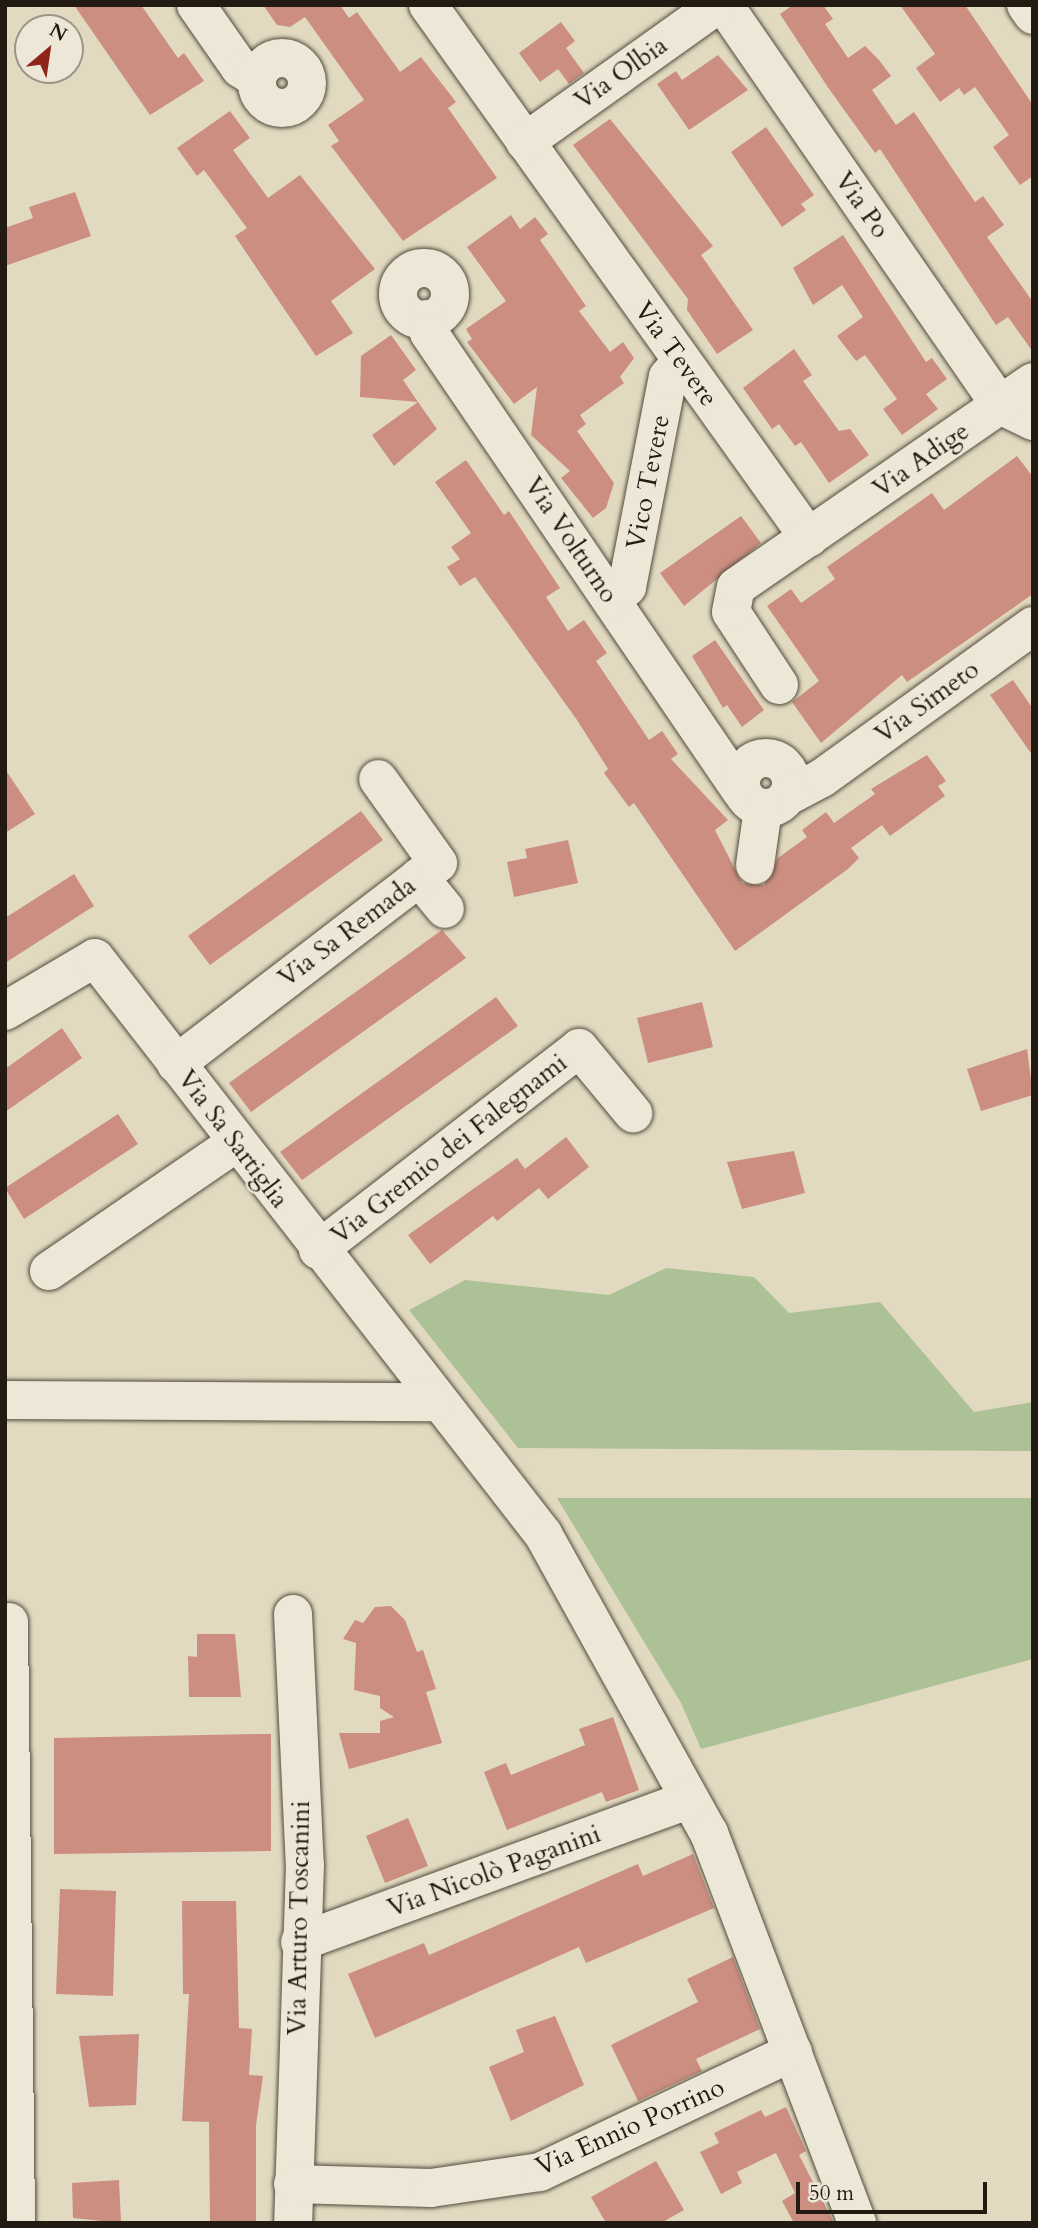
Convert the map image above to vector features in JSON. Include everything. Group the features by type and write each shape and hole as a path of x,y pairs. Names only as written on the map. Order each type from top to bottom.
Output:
{"street":[{"path":"195,5 240,68 257,79"},
{"name":"Via Tevere","path":"428,5 809,538"},
{"name":"Via Olbia","path":"525,142 717,5"},
{"name":"Via Po","path":"724,5 1016,413"},
{"path":"1026,5 1033,15"},
{"name":"Via Volturno","path":"427,319 429,333 612,600 757,781"},
{"name":"Vico Tevere","path":"612,600 627,587 668,377 681,361"},
{"name":"Via Adige","path":"809,538 1016,413 1033,382"},
{"path":"779,685 731,612 736,587 809,538"},
{"name":"Via Simeto","path":"757,781 822,779 1033,626"},
{"name":"Via Sa Remada","path":"176,1064 438,863 378,779"},
{"path":"755,865 757,781"},
{"path":"419,877 445,909"},
{"name":"Via Sa Sartiglia","path":"5,1011 95,958 434,1402 543,1534 709,1833 857,2223"},
{"name":"Via Gremio dei Falegnami","path":"318,1251 579,1048 633,1113"},
{"path":"49,1271 236,1143"},
{"path":"5,1399 434,1402"},
{"name":"Via Arturo Toscanini","path":"293,1614 305,1865 300,1942 293,2223"},
{"path":"9,1622 16,2223"},
{"name":"Via Nicolò Paganini","path":"300,1942 689,1800"},
{"name":"Via Ennio Porrino","path":"293,2185 430,2188 540,2172 793,2052"}],"green space":[{"path":"666,1268 754,1277 789,1313 880,1302 974,1412 1033,1402 1033,1451 518,1448 409,1310 465,1280 609,1295"},
{"path":"557,1498 1033,1498 1033,1659 701,1749 681,1703"}],"building":[{"path":"74,5 141,5 178,58 184,53 204,81 150,115 84,19 84,14 80,14"},
{"path":"263,5 340,5 349,18 357,12 400,72 421,57 456,102 448,108 497,178 403,241 331,146 339,141 328,125 364,100 305,17 290,27 277,25"},
{"path":"793,5 823,5 833,19 825,24 848,58 865,46 879,60 891,76 872,90 896,125 914,112 975,202 983,196 1004,225 987,237 1033,302 1033,352 1008,317 996,325 880,149 875,153 827,86 780,14"},
{"path":"900,5 965,5 1033,105 1033,176 1020,185 993,147 1009,135 975,87 964,95 959,88 940,102 916,68 935,54"},
{"path":"561,22 575,41 566,48 584,73 569,84 558,69 540,82 519,53"},
{"path":"718,55 748,90 689,130 657,84 676,71 682,80"},
{"path":"230,111 250,138 233,150 268,198 300,175 375,269 331,301 353,333 316,356 235,236 247,228 204,170 197,176 177,148"},
{"path":"610,119 713,246 701,255 753,330 717,354 687,310 688,299 573,145"},
{"path":"766,127 814,195 801,204 806,210 782,227 731,152"},
{"path":"75,192 91,236 5,266 5,228 33,218 29,207"},
{"path":"511,215 520,229 535,217 548,234 540,240 586,306 579,311 610,352 623,342 634,358 620,377 624,383 580,415 586,424 577,431 614,483 606,508 593,518 561,478 570,471 531,435 537,387 514,404 467,342 472,339 466,329 506,301 467,247"},
{"path":"843,235 926,362 932,358 947,379 926,394 938,409 902,435 883,409 897,399 865,355 856,361 837,336 863,317 842,285 813,305 793,268"},
{"path":"391,335 416,370 403,380 418,402 360,397 361,356"},
{"path":"794,349 812,375 803,381 839,431 850,429 869,455 829,483 801,442 795,446 779,424 772,429 743,388"},
{"path":"418,402 437,429 394,466 372,435"},
{"path":"1017,456 1033,477 1033,594 907,682 902,675 821,743 792,702 819,681 767,606 791,589 801,603 835,579 827,567 932,493 944,510"},
{"path":"466,460 504,515 509,511 560,588 546,597 568,631 584,620 607,653 596,661 649,740 662,731 678,754 671,759 728,820 715,830 742,883 764,885 778,858 807,837 802,830 826,812 834,823 875,794 871,789 927,755 946,781 938,786 945,796 890,836 882,825 851,848 859,858 848,869 735,951 634,803 629,807 604,773 608,769 577,720 475,577 460,586 447,567 460,559 451,547 471,533 435,482"},
{"path":"741,516 761,543 684,606 660,573"},
{"path":"715,640 764,710 742,727 727,705 723,708 692,656"},
{"path":"1013,680 1033,709 1033,756 990,695"},
{"path":"5,769 35,814 5,833"},
{"path":"361,811 383,840 210,965 188,936"},
{"path":"568,840 578,883 514,897 507,862 527,858 525,849"},
{"path":"74,874 94,906 5,963 5,918"},
{"path":"442,930 466,958 251,1112 229,1083"},
{"path":"496,997 518,1026 302,1180 280,1152"},
{"path":"702,1002 713,1047 648,1063 637,1018"},
{"path":"62,1028 82,1058 5,1112 5,1069"},
{"path":"1027,1049 1033,1095 981,1111 967,1069"},
{"path":"118,1114 138,1144 24,1219 5,1188"},
{"path":"566,1137 589,1167 548,1199 539,1188 497,1221 493,1216 430,1264 408,1235 517,1158 525,1169"},
{"path":"794,1151 805,1193 742,1209 727,1162"},
{"path":"391,1606 405,1620 417,1652 423,1650 436,1689 426,1692 442,1743 349,1769 339,1733 380,1733 380,1721 394,1717 380,1708 380,1696 354,1690 356,1643 343,1639 355,1620 363,1623 375,1607"},
{"path":"197,1634 235,1634 241,1697 189,1697 188,1656 197,1657"},
{"path":"613,1717 639,1790 606,1802 602,1792 507,1830 484,1772 506,1763 511,1775 585,1745 579,1729"},
{"path":"271,1734 271,1851 54,1854 54,1738"},
{"path":"408,1818 428,1866 385,1883 366,1836"},
{"path":"693,1854 714,1908 586,1963 579,1947 375,2038 348,1974 424,1943 429,1955 638,1864 643,1876"},
{"path":"60,1889 116,1891 113,1996 56,1994"},
{"path":"182,1901 236,1901 239,2028 252,2029 249,2075 263,2076 256,2125 256,2222 210,2222 209,2122 182,2121 189,1994 183,1994"},
{"path":"733,1957 760,2029 696,2059 702,2071 638,2101 611,2045 698,2002 687,1979"},
{"path":"555,2016 584,2085 511,2121 489,2067 524,2052 516,2030"},
{"path":"139,2034 136,2105 89,2107 79,2036"},
{"path":"786,2107 806,2151 799,2155 834,2223 794,2223 782,2201 795,2193 776,2153 737,2172 742,2183 721,2194 700,2152 719,2143 714,2133 761,2110 765,2117"},
{"path":"656,2161 684,2210 661,2223 606,2223 591,2197"},
{"path":"119,2180 121,2223 73,2218 72,2183"}]}
